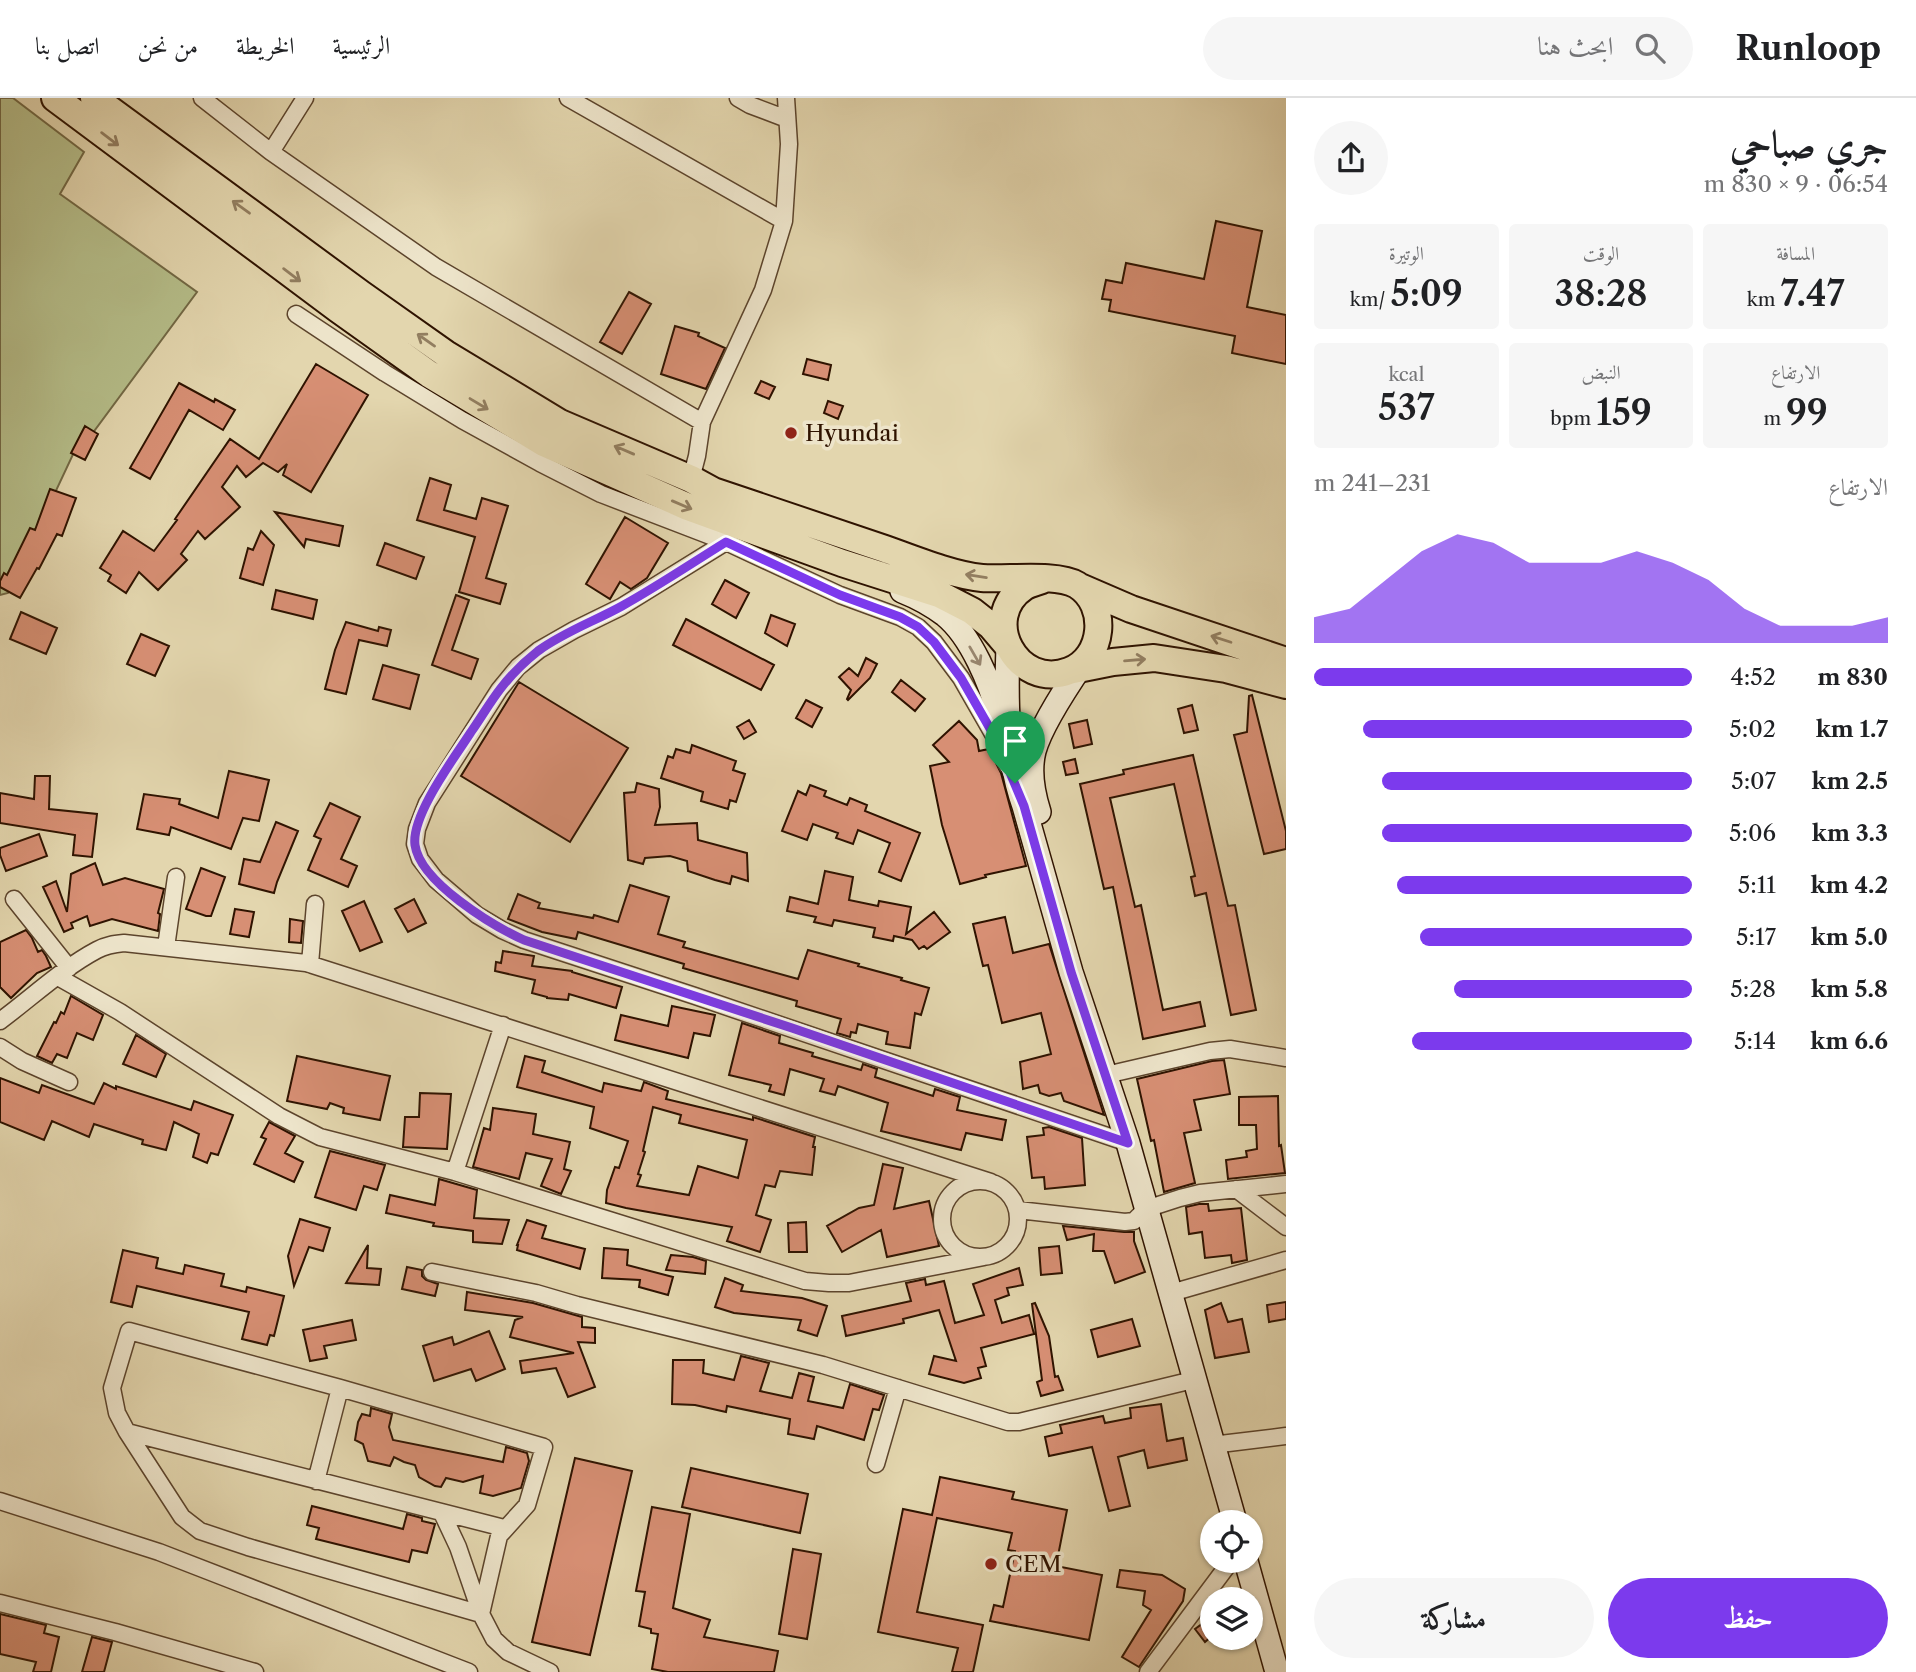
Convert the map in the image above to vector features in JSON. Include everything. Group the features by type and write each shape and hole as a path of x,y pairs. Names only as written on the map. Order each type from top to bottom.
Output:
{"highway":[{"path":"55,98 429,374 544,443 688,508 842,563 939,594 972,611 991,626 1015,657 1035,672 1052,674 1113,662 1154,658 1226,669 1286,685"},
{"path":"94,98 361,295 446,354 560,423 713,491 935,566 979,578 1061,579 1131,609 1286,661"},
{"path":"1008,646 1003,627 1006,610 1013,598 1025,587 1044,579"},
{"path":"1076,585 1089,596 1097,611 1099,635 1093,650 1076,668"}],"main road":[{"path":"842,563 931,606 947,617 962,635 989,681 1015,783 1071,972 1128,1143 1231,1510"},
{"path":"1008,646 1006,697 1015,783"},
{"path":"1076,668 1034,752 1033,792 1085,971 1104,1069"},
{"path":"1250,1573 1279,1662"}],"street":[{"path":"202,98 271,152 436,267 702,422"},
{"path":"271,152 305,98"},
{"path":"568,98 784,221"},
{"path":"738,98 787,119"},
{"path":"691,479 702,422 763,290 784,221 789,144 786,98"},
{"path":"296,314 462,420 601,494 726,542 840,595 900,617 918,627 934,642 967,688 996,739 1015,783"},
{"path":"726,542 621,607 539,650 518,667 499,690 426,803 416,829 415,844 420,859 436,880 477,915 524,940 1128,1143"},
{"path":"166,947 176,877"},
{"path":"2,1015 64,972 98,949 109,945 124,943 310,964 991,1182 1003,1188 1012,1198 1018,1210 1018,1223 1008,1246 997,1253 849,1283 829,1283 805,1280 455,1172 320,1137 279,1116 64,972 14,899"},
{"path":"310,964 316,904"},
{"path":"455,1172 503,1025"},
{"path":"0,1046 22,1060 69,1082"},
{"path":"1104,1069 1230,1049 1286,1058"},
{"path":"984,1257 968,1255 957,1249 948,1239 942,1214 946,1201 955,1191 966,1184 991,1182"},
{"path":"1018,1210 1125,1222 1134,1221 1146,1209 1180,1198 1286,1184"},
{"path":"1236,1189 1286,1227"},
{"path":"1171,1293 1286,1260"},
{"path":"432,1272 536,1293 577,1306 823,1365 1009,1422 1019,1422 1194,1380"},
{"path":"128,1331 544,1447 527,1505 499,1536 481,1614 248,1547 200,1531 182,1517 117,1413 111,1388 128,1331"},
{"path":"316,1481 340,1388"},
{"path":"876,1464 898,1388"},
{"path":"127,1432 504,1528"},
{"path":"1212,1445 1286,1436"},
{"path":"0,1500 159,1552 469,1672"},
{"path":"442,1513 458,1547 481,1614 494,1639 508,1652 550,1672"},
{"path":"1148,1672 1222,1573"},
{"path":"0,1603 115,1632 233,1669 255,1672"}],"green space":[{"path":"0,98 13,98 84,152 60,194 197,292 89,438 83,433 8,593 0,595"}],"building":[{"path":"1216,221 1262,231 1247,307 1286,315 1286,364 1232,353 1235,336 1109,311 1111,300 1102,299 1106,280 1122,283 1126,263 1204,279"},
{"path":"629,292 651,304 622,354 600,342"},
{"path":"675,326 699,333 698,336 725,348 706,389 661,374"},
{"path":"807,359 831,365 828,380 803,374"},
{"path":"316,364 368,395 311,492 283,475 287,464 278,472 263,463 246,477 237,466 222,487 240,507 205,539 198,531 181,554 187,560 158,590 139,572 126,593 108,581 111,575 100,568 123,531 154,551 230,439 259,459"},
{"path":"761,381 775,387 769,399 755,393"},
{"path":"179,383 235,410 223,430 189,410 150,479 130,468"},
{"path":"828,401 843,406 838,419 824,413"},
{"path":"85,426 98,434 85,460 71,453"},
{"path":"430,478 451,485 444,510 476,519 482,498 508,506 486,578 506,584 500,604 459,592 475,537 417,520"},
{"path":"50,489 76,498 62,536 57,534 20,598 0,587 0,581 4,573 7,575 30,528 35,530"},
{"path":"275,512 343,526 339,546 306,539 304,547"},
{"path":"625,517 668,543 647,578 631,589 620,582 610,599 586,584"},
{"path":"261,531 274,545 263,585 240,578 248,548 253,550"},
{"path":"385,543 424,557 416,579 377,565"},
{"path":"725,580 749,593 736,618 712,604"},
{"path":"276,590 317,600 313,619 272,609"},
{"path":"456,595 469,600 452,650 478,659 471,679 432,665"},
{"path":"21,612 57,628 46,654 10,639"},
{"path":"771,615 795,624 787,646 765,633"},
{"path":"686,619 774,665 761,690 673,645"},
{"path":"346,622 378,631 379,627 391,630 387,646 359,640 346,694 325,689 335,650"},
{"path":"141,634 169,646 155,676 127,664"},
{"path":"866,658 877,664 870,678 848,700 851,690 839,677 849,668 858,676"},
{"path":"383,665 419,675 410,709 373,699"},
{"path":"901,680 925,699 915,711 892,692"},
{"path":"519,682 628,748 570,842 461,776"},
{"path":"1252,695 1286,831 1286,849 1264,854 1234,735 1247,732 1249,696"},
{"path":"806,700 822,708 812,727 796,718"},
{"path":"1192,705 1198,730 1184,733 1178,709"},
{"path":"749,720 756,732 744,739 737,727"},
{"path":"1087,720 1092,744 1074,748 1069,724"},
{"path":"959,721 977,740 979,751 989,749 1001,773 1026,866 985,875 986,877 960,884 942,825 930,766 949,762 933,745"},
{"path":"692,745 736,761 733,770 745,774 736,802 730,800 728,809 701,801 703,792 661,778 668,756 673,758 676,749 690,753"},
{"path":"1193,755 1228,906 1235,905 1256,1010 1231,1015 1206,893 1195,896 1191,877 1195,876 1174,784 1110,798 1135,907 1141,905 1163,1010 1200,1002 1205,1026 1143,1039 1113,887 1104,889 1080,784 1124,774 1123,770"},
{"path":"1075,759 1078,773 1066,775 1063,762"},
{"path":"229,771 269,780 259,821 243,818 231,849 171,827 169,835 137,829 144,794 180,799 179,804 218,818"},
{"path":"35,776 50,776 49,809 97,814 92,857 73,855 75,835 0,823 0,793 34,799"},
{"path":"637,783 659,789 660,807 655,825 697,823 698,840 747,853 748,881 732,876 730,884 715,880 688,871 687,861 670,856 645,858 643,864 628,860 624,793 635,792"},
{"path":"810,785 826,791 824,796 847,805 850,798 867,805 865,811 920,833 901,881 879,872 890,843 858,830 853,844 836,838 838,833 813,824 807,840 782,831 798,791 806,795"},
{"path":"330,803 360,817 341,859 357,866 348,887 308,870 321,839 314,836"},
{"path":"276,822 298,831 274,893 239,884 244,859 260,862"},
{"path":"39,834 47,856 6,871 0,848"},
{"path":"95,863 103,885 125,878 164,889 158,913 158,931 112,919 90,926 87,916 71,923 73,928 64,932 43,887 56,881 67,912 71,874"},
{"path":"201,868 225,877 211,916 186,909"},
{"path":"825,871 853,877 849,900 878,906 879,901 911,907 906,934 934,912 950,932 927,949 924,946 919,949 912,940 894,936 893,941 873,937 875,928 834,920 832,926 814,922 816,917 787,911 790,897 818,904"},
{"path":"630,885 669,897 658,934 685,942 683,947 798,979 808,950 929,988 921,1015 915,1013 910,1048 886,1044 888,1032 858,1024 856,1033 851,1032 850,1037 837,1033 841,1019 796,1006 797,1001 683,968 684,964 578,932 576,939 542,932 508,919 518,894 540,903 538,908 593,918 594,915 618,922"},
{"path":"414,899 426,923 408,932 395,909"},
{"path":"364,901 382,942 360,951 342,911"},
{"path":"235,909 254,912 249,937 230,934"},
{"path":"1005,917 1013,953 1049,944 1104,1115 1064,1101 1061,1093 1049,1096 1040,1093 1038,1085 1023,1089 1020,1062 1051,1054 1041,1013 1002,1023 988,965 983,966 973,924"},
{"path":"290,919 303,921 301,943 289,942"},
{"path":"26,930 38,952 42,950 51,967 37,973 11,998 0,987 0,942"},
{"path":"503,951 534,956 532,966 572,971 622,987 616,1008 569,994 568,1000 532,993 535,980 495,971 496,962 501,963"},
{"path":"71,996 103,1015 93,1040 77,1033 67,1058 57,1054 52,1063 37,1056 54,1022 56,1023 61,1012 64,1014"},
{"path":"672,1006 715,1015 710,1036 694,1033 688,1058 615,1040 621,1015 668,1026"},
{"path":"742,1023 780,1036 779,1043 813,1053 812,1056 861,1070 863,1064 877,1069 875,1077 933,1096 935,1089 960,1097 957,1110 1006,1120 1002,1140 966,1133 961,1150 881,1131 888,1103 838,1086 835,1095 820,1091 824,1079 790,1069 784,1095 769,1091 771,1085 729,1075"},
{"path":"136,1035 166,1054 156,1077 123,1064"},
{"path":"297,1056 390,1076 380,1120 343,1113 344,1108 330,1103 327,1109 287,1101"},
{"path":"525,1056 545,1061 542,1072 602,1092 604,1083 641,1091 644,1082 668,1091 666,1099 753,1120 753,1117 815,1137 812,1175 780,1171 775,1187 765,1185 756,1215 771,1220 760,1252 727,1241 732,1227 606,1203 607,1190 615,1167 619,1168 628,1141 590,1128 594,1107 517,1087","holes":["653,1107 681,1115 679,1123 747,1140 738,1178 698,1166 689,1195 637,1186"]},
{"path":"1224,1060 1230,1094 1194,1100 1201,1130 1184,1133 1195,1183 1164,1192 1154,1140 1151,1141 1137,1079"},
{"path":"0,1078 39,1093 42,1085 94,1104 104,1083 116,1089 116,1086 191,1110 194,1101 233,1115 218,1155 211,1153 207,1163 193,1157 199,1134 174,1122 166,1150 142,1144 143,1140 94,1124 89,1137 52,1121 44,1140 0,1122"},
{"path":"420,1093 451,1094 447,1149 403,1147 405,1117 419,1117"},
{"path":"1278,1096 1279,1146 1281,1145 1285,1173 1228,1179 1226,1160 1247,1157 1246,1151 1257,1149 1256,1125 1239,1125 1239,1097"},
{"path":"493,1108 536,1114 533,1134 570,1142 564,1169 571,1171 561,1194 541,1186 552,1159 526,1153 519,1179 473,1167 484,1128 490,1130"},
{"path":"269,1122 295,1136 285,1153 303,1162 294,1182 254,1164 266,1139 261,1137"},
{"path":"1049,1127 1082,1138 1085,1185 1045,1189 1044,1177 1032,1178 1027,1137 1044,1135 1043,1128"},
{"path":"330,1151 385,1165 377,1190 364,1186 356,1210 315,1197"},
{"path":"883,1164 903,1168 894,1209 929,1201 939,1246 887,1257 881,1230 842,1252 827,1226 859,1208 874,1205"},
{"path":"439,1179 477,1190 474,1218 509,1220 502,1244 473,1242 473,1231 433,1226 434,1223 386,1213 390,1195 435,1205"},
{"path":"1208,1204 1209,1211 1241,1208 1247,1260 1232,1263 1231,1255 1205,1258 1202,1232 1189,1234 1186,1207"},
{"path":"300,1219 330,1228 323,1251 309,1247 294,1286 288,1256"},
{"path":"527,1220 546,1226 542,1238 585,1249 580,1269 517,1250"},
{"path":"806,1222 807,1252 789,1252 788,1223"},
{"path":"1063,1226 1134,1232 1134,1241 1145,1272 1115,1283 1104,1251 1093,1251 1094,1234 1067,1240"},
{"path":"368,1245 367,1268 381,1269 379,1285 346,1283"},
{"path":"1059,1246 1062,1273 1041,1275 1039,1248"},
{"path":"604,1248 628,1250 627,1265 673,1277 668,1295 639,1287 640,1280 602,1278"},
{"path":"123,1250 158,1258 156,1268 183,1274 185,1265 224,1274 221,1286 246,1292 247,1287 284,1296 274,1336 270,1335 267,1345 242,1339 249,1312 137,1286 132,1307 111,1302"},
{"path":"671,1255 706,1261 705,1274 666,1270"},
{"path":"407,1267 422,1270 422,1276 426,1280 438,1284 435,1296 402,1289"},
{"path":"1019,1268 1023,1285 1007,1288 1009,1295 995,1300 1002,1323 1029,1315 1034,1334 981,1348 986,1366 978,1368 981,1378 964,1383 929,1374 934,1356 956,1361 939,1310 903,1319 904,1323 846,1336 842,1316 911,1301 906,1283 925,1279 926,1285 944,1281 955,1323 984,1315 973,1284"},
{"path":"725,1278 743,1285 741,1291 802,1298 827,1306 817,1336 798,1330 801,1320 734,1313 715,1307"},
{"path":"467,1292 533,1303 582,1317 582,1327 595,1328 595,1343 578,1342 595,1387 568,1397 556,1368 522,1373 520,1361 574,1353 510,1337 515,1320 523,1317 465,1310"},
{"path":"1286,1302 1286,1319 1269,1322 1267,1305"},
{"path":"1035,1303 1049,1336 1055,1377 1058,1376 1063,1390 1041,1396 1037,1382 1042,1380 1032,1304"},
{"path":"1221,1303 1228,1322 1242,1319 1249,1352 1215,1358 1205,1310"},
{"path":"1132,1319 1140,1346 1098,1357 1091,1330"},
{"path":"352,1320 356,1340 324,1346 327,1358 310,1361 303,1330"},
{"path":"489,1331 505,1369 476,1381 471,1369 434,1381 423,1346 452,1337 454,1345"},
{"path":"741,1356 769,1363 760,1391 792,1398 799,1373 814,1377 808,1401 843,1408 850,1384 884,1395 879,1410 873,1409 864,1440 817,1426 814,1439 788,1434 790,1419 727,1406 726,1412 695,1405 672,1404 673,1360 704,1360 703,1373 734,1380"},
{"path":"1161,1404 1167,1441 1183,1438 1187,1460 1148,1468 1144,1450 1118,1457 1130,1506 1109,1511 1092,1447 1049,1456 1045,1437 1062,1433 1060,1425 1103,1416 1105,1423 1131,1418 1130,1408"},
{"path":"371,1408 392,1414 389,1427 393,1440 503,1462 506,1447 527,1453 529,1461 521,1488 493,1496 480,1493 483,1476 463,1482 446,1478 441,1487 435,1486 419,1477 415,1465 394,1457 390,1466 368,1461 363,1444 355,1440 362,1414 370,1416"},
{"path":"575,1458 632,1471 590,1655 532,1642"},
{"path":"691,1468 808,1494 800,1533 682,1507"},
{"path":"940,1477 1014,1492 1012,1499 1067,1510 1056,1566 1102,1575 1089,1640 990,1621 994,1605 1003,1607 1015,1551 1008,1550 1012,1533 937,1518 917,1612 983,1625 973,1672 952,1672 958,1648 878,1632 903,1509 932,1515"},
{"path":"312,1506 403,1529 407,1514 435,1524 427,1553 412,1550 409,1562 316,1539 319,1528 307,1525"},
{"path":"652,1507 690,1514 673,1608 710,1620 704,1637 778,1651 774,1672 668,1672 652,1669 658,1634 639,1626 645,1592 636,1591"},
{"path":"793,1549 821,1554 807,1639 779,1634"},
{"path":"1120,1570 1162,1575 1185,1589 1183,1601 1139,1667 1122,1657 1151,1610 1143,1605 1145,1591 1117,1587"},
{"path":"0,1614 46,1625 44,1633 59,1637 51,1672 33,1672 36,1662 0,1654"},
{"path":"92,1637 112,1642 104,1672 82,1672"}],"place":[{"name":"Hyundai","path":"791,433"},
{"name":"CEM","path":"991,1564"}],"route":[{"path":"726,542 840,595 900,617 918,627 934,642 961,678 996,739 1015,783 1071,972 1128,1143 524,940 477,915 436,880 420,859 415,844 416,829 426,803 499,690 518,667 539,650 621,607 726,542"}]}
